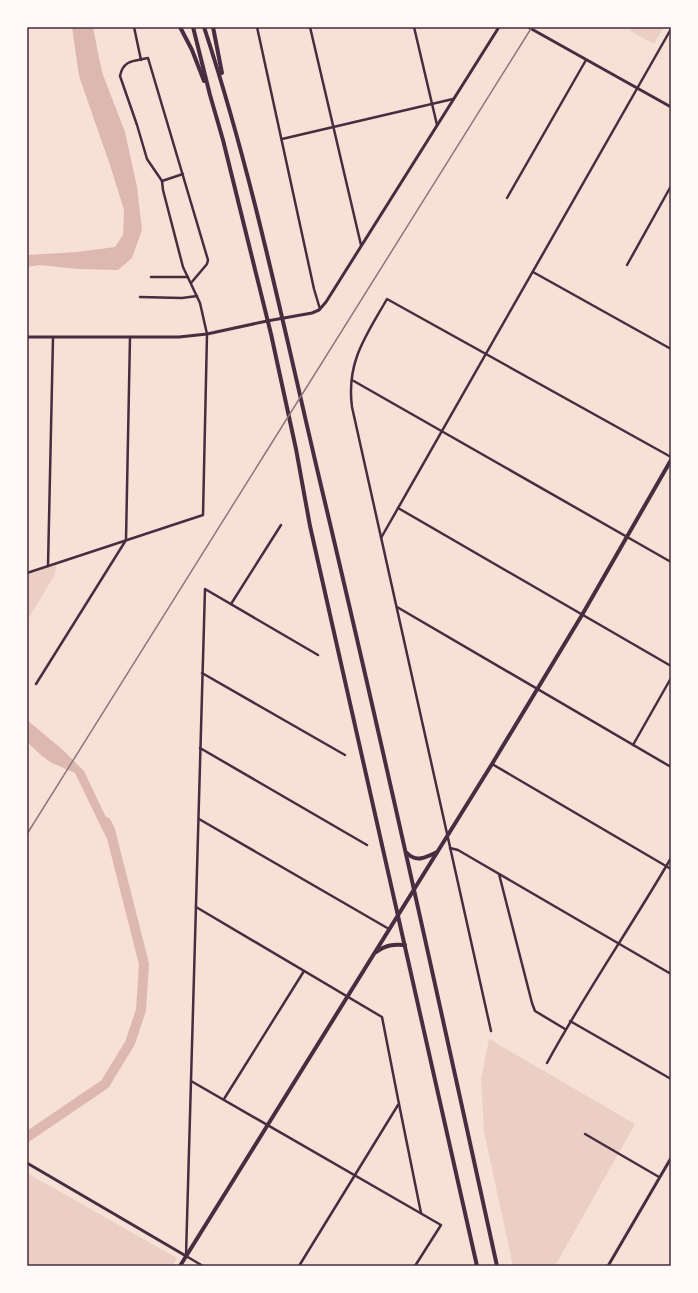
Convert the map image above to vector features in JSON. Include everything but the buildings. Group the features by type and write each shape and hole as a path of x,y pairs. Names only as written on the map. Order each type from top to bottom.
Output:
{"main road":[{"path":"180,27 192,50 210,95"},
{"path":"193,27 223,140 280,376 310,526 477,1266"},
{"path":"204,27 224,85"},
{"path":"213,27 224,85 293,360 415,889 498,1266"},
{"path":"180,1266 538,689 628,536 671,459"},
{"path":"406,851 410,856 416,859 426,857 437,852"},
{"path":"376,952 385,946 397,944 405,945"}],"street":[{"path":"134,27 141,60"},
{"path":"257,27 314,289 320,309"},
{"path":"310,27 361,245"},
{"path":"414,27 437,125"},
{"path":"27,337 179,337 207,334 314,312 320,309 326,302 499,27"},
{"path":"528,27 671,108"},
{"path":"381,538 671,29"},
{"path":"27,573 203,515 207,334 200,303 183,266 162,181 147,159 120,76 121,69 126,64 148,58 208,260 207,264 192,283"},
{"path":"507,198 586,60"},
{"path":"282,139 454,99"},
{"path":"162,181 183,174"},
{"path":"627,265 671,186"},
{"path":"533,272 671,349"},
{"path":"151,277 188,277"},
{"path":"140,297 182,298 197,296"},
{"path":"491,1031 352,407 352,380 356,355 386,298 671,459"},
{"path":"36,684 126,540 130,337"},
{"path":"48,566 53,338"},
{"path":"352,380 628,536 671,562"},
{"path":"398,508 671,666"},
{"path":"231,604 281,525"},
{"path":"186,1256 205,589 318,655"},
{"path":"396,606 671,767"},
{"path":"202,673 345,755"},
{"path":"633,745 671,678"},
{"path":"200,748 367,844"},
{"path":"492,764 671,868"},
{"path":"199,819 389,929"},
{"path":"450,848 458,850 671,974"},
{"path":"547,1063 570,1021 671,858"},
{"path":"499,874 535,1011 566,1029"},
{"path":"196,907 382,1017 421,1213"},
{"path":"224,1099 304,971"},
{"path":"570,1021 671,1080"},
{"path":"192,1081 441,1225 415,1266"},
{"path":"299,1266 399,1104"},
{"path":"585,1134 659,1178"},
{"path":"608,1266 671,1158"},
{"path":"27,1163 203,1266"}],"shaded area":[{"path":"72,27 93,27 103,75 125,132 137,187 142,230 132,258 118,270 78,269 40,265 27,267 27,255 77,252 115,247 123,235 124,210 79,76"},
{"path":"632,27 663,27 654,44 630,31"},
{"path":"56,565 54,576 27,621 27,575"},
{"path":"27,720 63,750 84,771 113,832 106,837 75,773 52,763 27,742"},
{"path":"489,1039 635,1124 555,1266 513,1266 484,1132 481,1079"},
{"path":"27,1173 177,1258 172,1266 27,1266"}],"waterway":[{"path":"27,1137 105,1084 130,1043 141,1010 144,964 110,830 106,822"}],"railway":[{"path":"27,834 532,27"}]}
